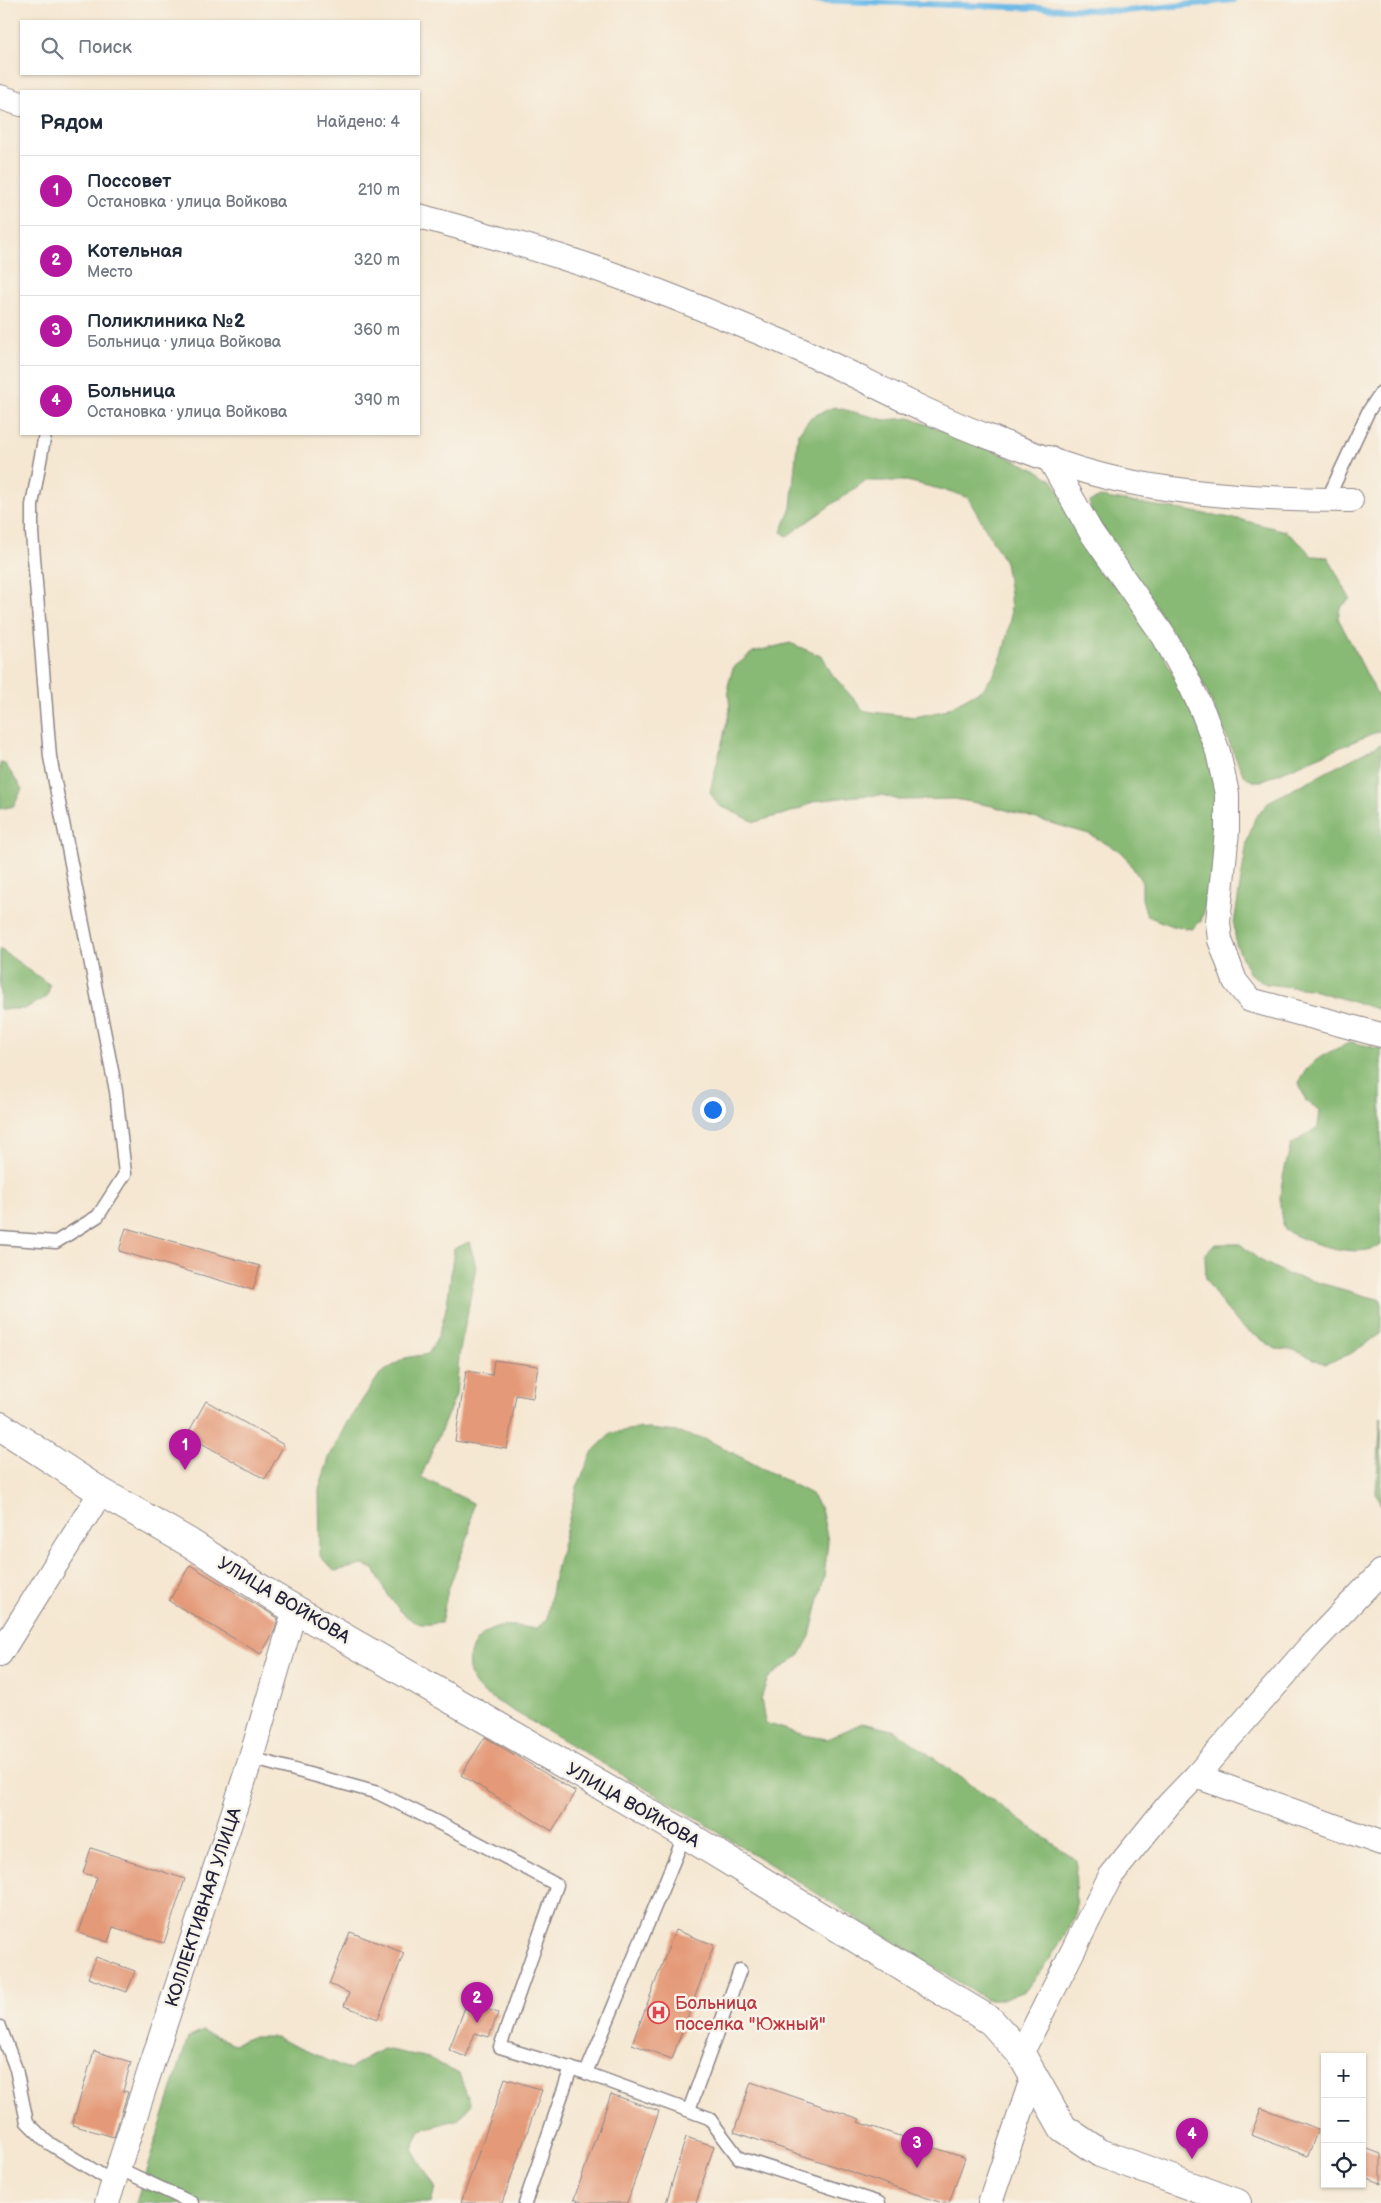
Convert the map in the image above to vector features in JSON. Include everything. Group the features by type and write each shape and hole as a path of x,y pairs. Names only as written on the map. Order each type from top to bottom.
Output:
{"street":[{"path":"0,98 20,104"},
{"path":"420,216 562,258 664,293 790,345 910,403 988,437 1118,480 1166,489 1248,497 1351,500"},
{"path":"1049,458 1091,532 1163,636 1187,678 1203,712 1218,752 1227,794 1225,849 1218,922 1220,940 1235,981 1250,1000 1381,1035"},
{"name":"УЛИЦА ВОЙКОВА","path":"0,1426 101,1492 190,1542 295,1609 685,1834 991,2022 1027,2065 1063,2128 1100,2153 1237,2203"},
{"path":"0,1654 101,1492"},
{"path":"990,2203 1027,2065 1110,1877 1169,1804 1196,1776 1311,1644 1381,1572"},
{"name":"КОЛЛЕКТИВНАЯ УЛИЦА","path":"113,2184 251,1758 295,1609"},
{"path":"1196,1776 1381,1843"}],"lane":[{"path":"1327,500 1368,412 1381,392"},
{"path":"0,1238 56,1242 98,1216 125,1174 116,1092 50,757 32,533 32,505 45,435"},
{"path":"251,1758 378,1793 471,1838 557,1885 500,2047 586,2073 709,2118 739,2158 879,2203"},
{"path":"586,2073 685,1834"},
{"path":"689,2110 740,1970"},
{"path":"0,2027 16,2069 28,2122 47,2142 113,2184 192,2203"},
{"path":"525,2203 571,2068"}],"green space":[{"path":"834,407 885,420 910,418 993,450 1040,472 1052,480 1157,642 1200,729 1221,806 1208,898 1201,921 1192,929 1172,926 1147,916 1142,899 1142,882 1123,853 1089,834 992,806 955,799 899,800 882,795 857,796 815,801 795,811 755,822 718,805 710,792 730,710 728,686 733,668 753,652 790,643 823,657 831,673 864,711 915,717 943,711 983,689 994,674 1003,653 1011,619 1010,593 1005,562 968,498 907,481 865,481 787,536 781,532 791,508 798,434 811,417"},
{"path":"1100,497 1238,519 1285,531 1312,556 1328,557 1350,599 1340,608 1338,618 1378,696 1381,696 1381,730 1261,781 1252,781 1243,774 1203,683 1184,649 1091,511 1090,502"},
{"path":"1381,744 1381,1010 1309,989 1266,984 1249,973 1236,944 1234,924 1247,842 1255,818 1270,801"},
{"path":"0,763 5,764 22,789 14,806 0,809"},
{"path":"0,949 50,985 47,997 24,1009 0,1009"},
{"path":"1351,1042 1381,1049 1381,1245 1360,1251 1333,1248 1294,1235 1285,1230 1280,1208 1281,1187 1291,1145 1318,1127 1320,1110 1306,1101 1299,1083 1308,1068 1320,1057"},
{"path":"469,1242 476,1267 459,1356 456,1395 421,1477 473,1503 469,1534 448,1590 441,1623 421,1624 413,1621 399,1609 382,1585 374,1569 363,1565 334,1571 320,1556 319,1490 329,1458 346,1424 380,1374 405,1358 428,1354 435,1342 444,1317 454,1249"},
{"path":"1215,1244 1240,1244 1258,1259 1287,1274 1381,1300 1381,1334 1350,1354 1325,1364 1294,1350 1276,1349 1241,1326 1222,1304 1206,1279 1205,1255"},
{"path":"1381,1417 1381,1506 1376,1492"},
{"path":"639,1428 677,1432 708,1440 811,1494 821,1509 828,1541 824,1577 810,1636 800,1655 768,1678 761,1699 765,1723 804,1735 827,1739 862,1723 896,1731 1076,1860 1075,1918 1048,1962 1025,1991 1005,1999 986,1999 699,1820 493,1699 476,1686 470,1674 469,1664 473,1646 479,1638 496,1628 506,1626 537,1629 547,1618 553,1582 577,1487 593,1451 612,1433"},
{"path":"203,2031 234,2044 252,2037 275,2037 350,2070 366,2057 384,2049 429,2058 459,2074 471,2105 459,2119 420,2130 412,2149 435,2187 431,2203 136,2203 188,2038"}],"building":[{"path":"126,1228 260,1266 253,1290 119,1251"},
{"path":"494,1360 538,1366 533,1398 516,1395 507,1449 455,1441 466,1371 492,1375"},
{"path":"206,1401 284,1445 265,1479 187,1435"},
{"path":"190,1565 278,1618 274,1632 261,1654 169,1601"},
{"path":"485,1737 576,1792 552,1831 461,1775"},
{"path":"91,1848 185,1879 164,1943 113,1927 108,1942 79,1933 97,1877 83,1873"},
{"path":"675,1930 714,1945 672,2059 632,2044"},
{"path":"350,1932 404,1953 378,2019 344,2006 349,1993 329,1984"},
{"path":"96,1957 135,1971 127,1992 88,1978"},
{"path":"467,2002 498,2013 489,2037 475,2033 466,2057 449,2050"},
{"path":"94,2051 131,2062 123,2091 128,2092 114,2137 72,2125"},
{"path":"505,2078 542,2090 502,2203 461,2203"},
{"path":"751,2082 860,2119 858,2122 965,2158 949,2203 942,2203 734,2132"},
{"path":"611,2094 659,2111 627,2203 584,2203 574,2199"},
{"path":"1261,2108 1318,2129 1308,2156 1251,2135"},
{"path":"686,2137 714,2146 696,2203 666,2203"},
{"path":"1366,2148 1381,2154 1381,2183 1366,2177"}],"waterway":[{"path":"812,0 1126,11 1233,0"}],"place":[{"name":"Поссовет","path":"185,1470"},
{"name":"Больница поселка \"Южный\"","path":"659,2013"},
{"name":"Котельная","path":"477,2023"},
{"name":"Больница","path":"1192,2159"},
{"name":"Поликлиника №2","path":"917,2168"}]}
